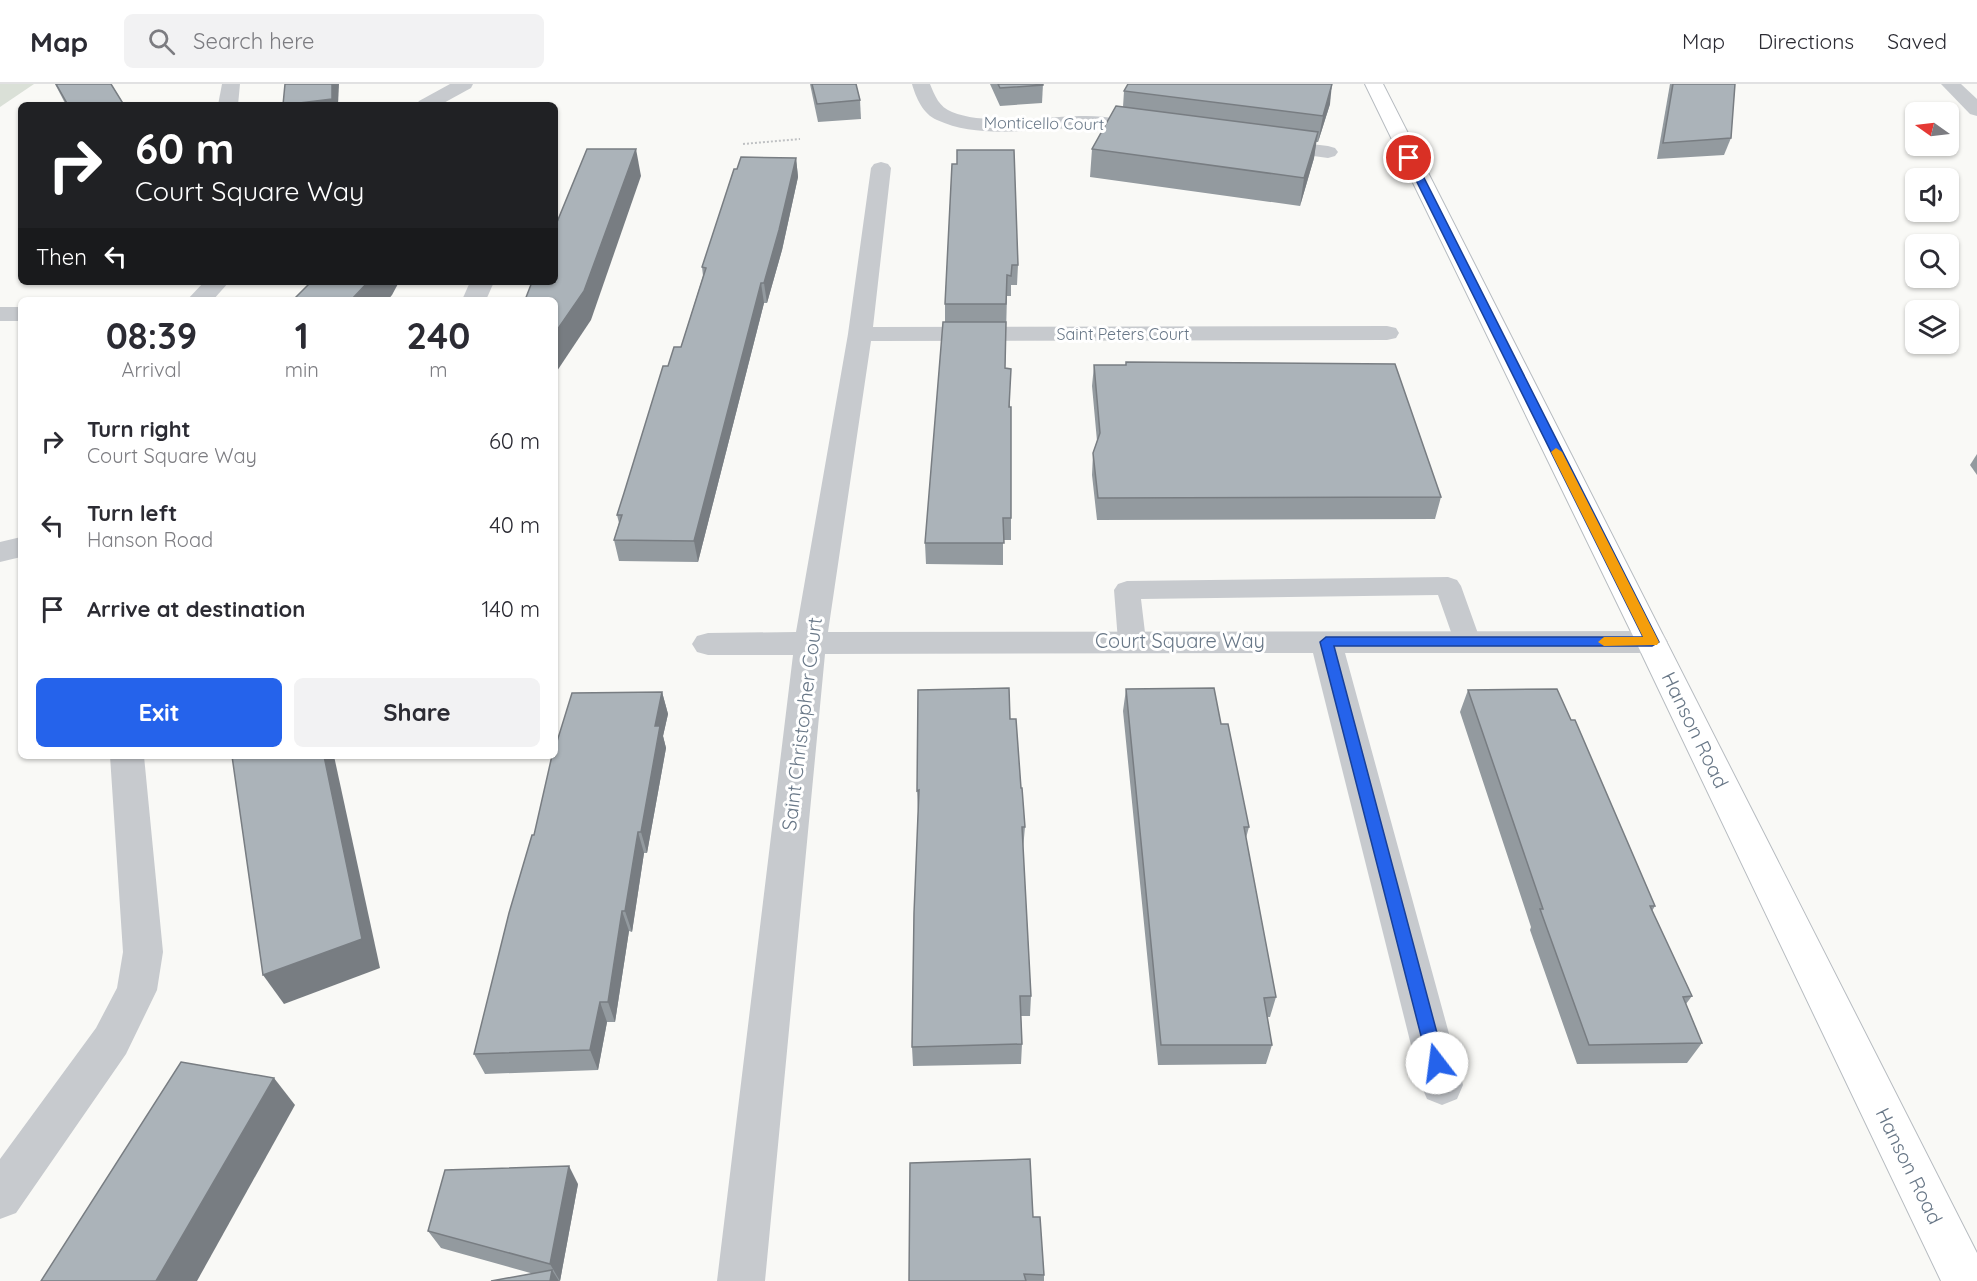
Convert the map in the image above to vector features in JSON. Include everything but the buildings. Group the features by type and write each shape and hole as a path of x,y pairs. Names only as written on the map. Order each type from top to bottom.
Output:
{"street":[{"path":"228,102 231,84"},
{"path":"431,102 464,84"},
{"name":"Monticello Court","path":"921,84 928,105 947,117 964,121 986,123 1090,122 1169,132"},
{"name":"Hanson Road","path":"1374,84 1652,642 1966,1281"},
{"path":"1952,86 1977,88"},
{"path":"1952,86 1977,110"},
{"path":"1249,142 1328,152"},
{"name":"Saint Christopher Court","path":"741,1281 810,644 860,334 881,168"},
{"path":"203,297 214,285"},
{"path":"0,314 18,314"},
{"name":"Saint Peters Court","path":"860,334 1387,333"},
{"path":"0,552 18,548"},
{"name":"Court Square Way","path":"708,644 1132,641 1652,642"},
{"path":"1326,642 1442,1085"},
{"path":"0,1197 111,1041 137,990 143,952 127,759"}],"lane":[{"path":"1132,641 1127,590 1448,586 1467,642"}],"path":[{"path":"743,144 800,139"}],"shaded area":[{"path":"0,84 34,84 0,107"}],"slow traffic":[{"path":"1556,452 1652,642 1604,642"}],"route":[{"path":"1409,158 1652,642 1326,642 1437,1063"}]}
